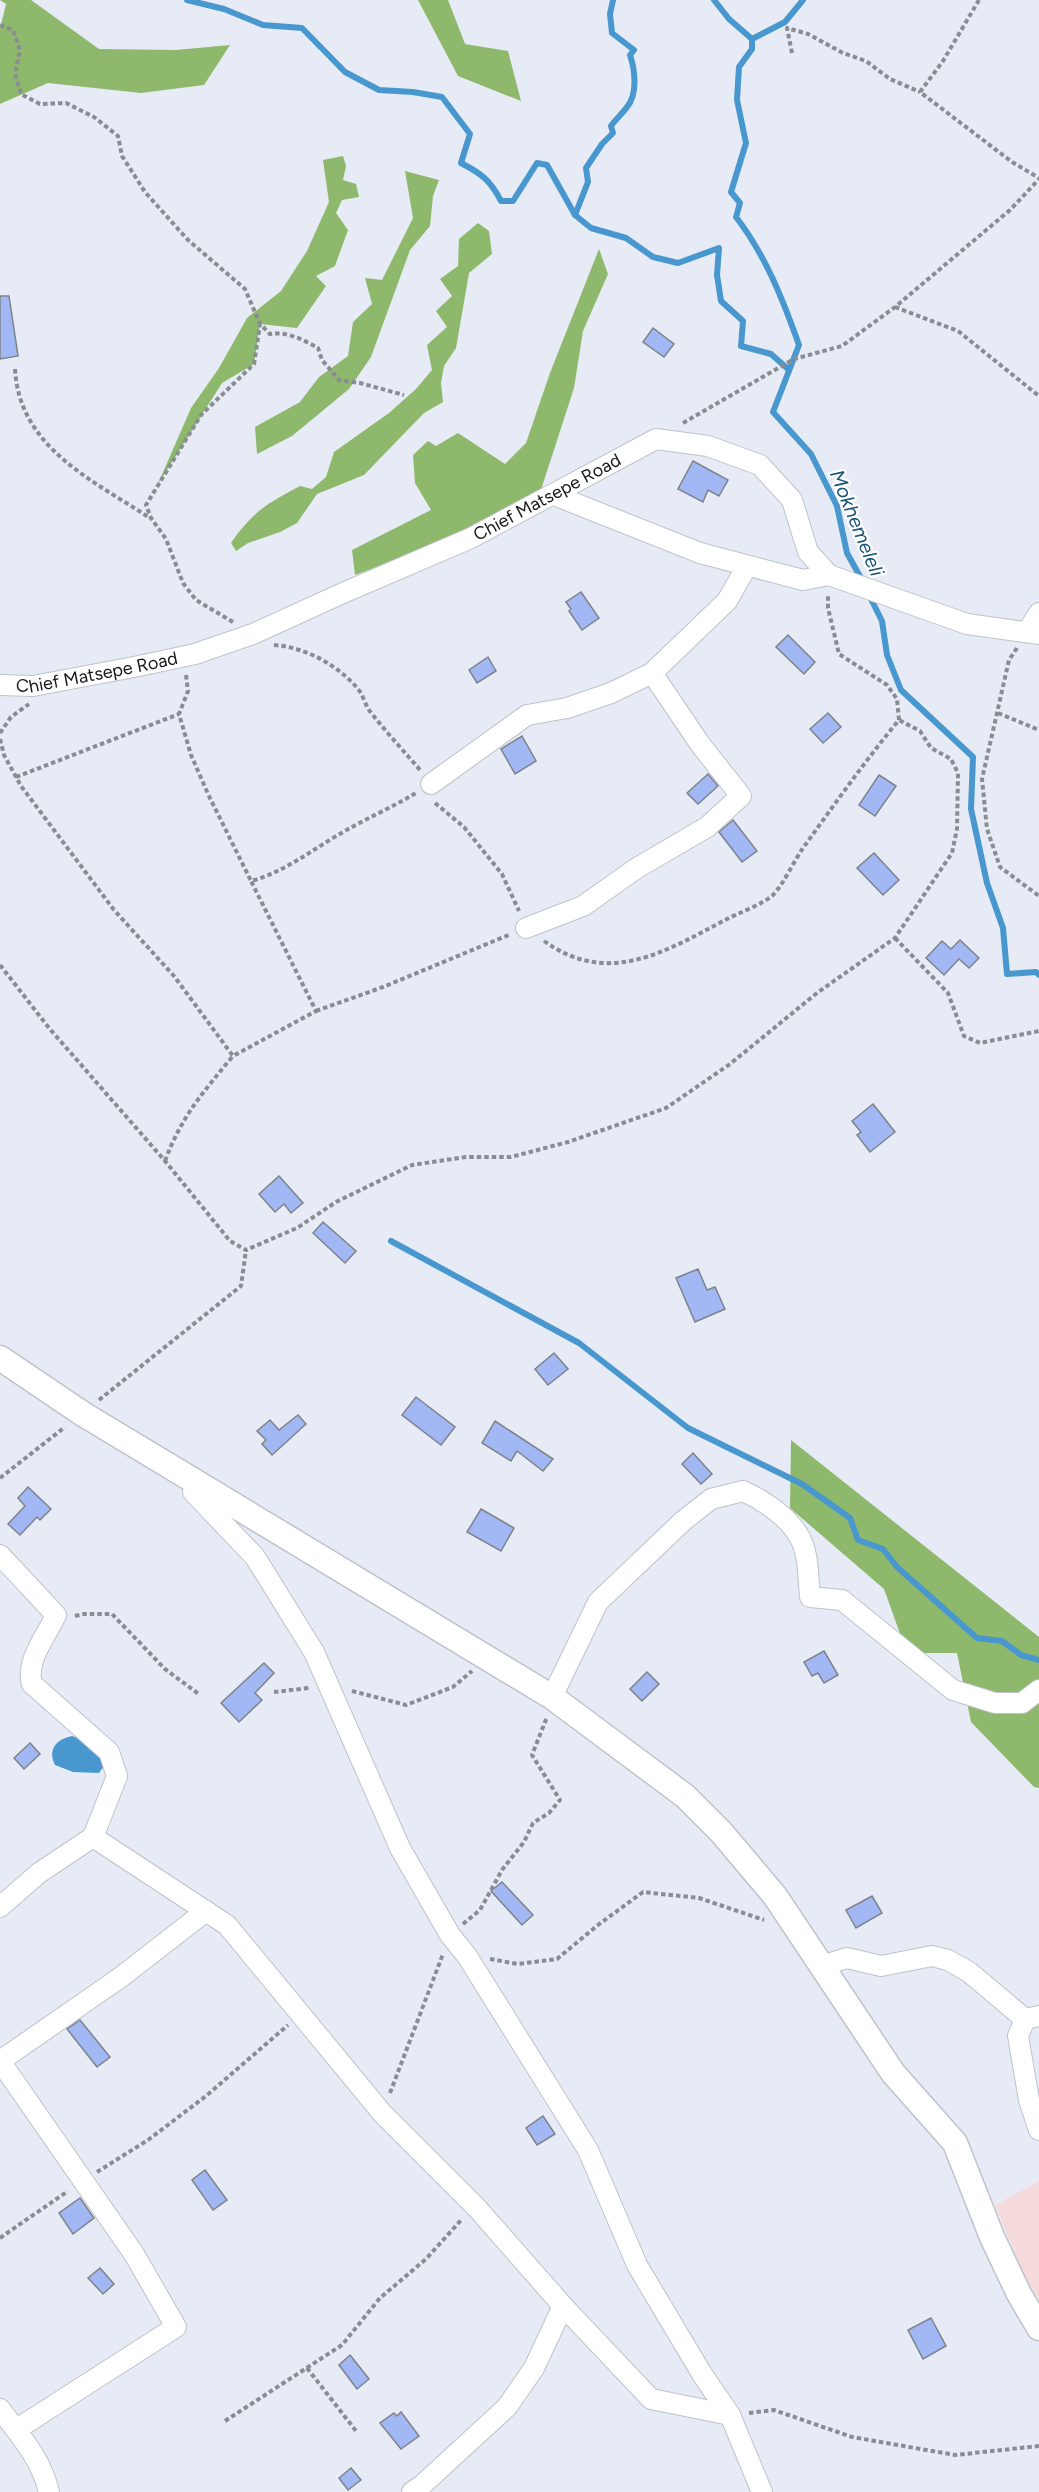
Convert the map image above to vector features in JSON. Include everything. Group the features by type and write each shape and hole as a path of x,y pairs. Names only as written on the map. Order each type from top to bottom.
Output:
{"street":[{"name":"Chief Matsepe Road","path":"0,685 33,686 134,667 258,639 343,593 471,538 656,439"},
{"path":"656,439 708,446 760,465 792,500 808,552 828,575 967,624 1033,633 1039,613"},
{"path":"554,495 700,554 803,580 828,575"},
{"path":"426,787 527,715 567,708 611,693 652,673 727,602 747,566"},
{"path":"526,928 584,906 637,868 706,827 741,796 700,744 652,673"},
{"path":"0,1358 83,1414 552,1697 693,1803 721,1832 775,1896 893,2073 955,2142 992,2238 1019,2294 1039,2328"},
{"path":"195,1481 193,1492 255,1557 314,1652 400,1848 450,1935 467,1956 588,2150 638,2265 702,2374 730,2415 762,2492"},
{"path":"552,1697 598,1602 683,1521 711,1499 743,1491 762,1500 784,1518 800,1538 806,1562 810,1597 842,1600 953,1690 995,1703 1022,1702 1039,1690"},
{"path":"0,1555 57,1615 32,1664 29,1676 32,1684 109,1752 116,1766 117,1776 93,1837 39,1873 0,1907"},
{"path":"93,1837 227,1925 382,2113 476,2207 563,2306 651,2399 730,2415"},
{"path":"17,2429 176,2327 134,2254 0,2061 121,1977 206,1911"},
{"path":"821,1966 847,1958 881,1966 932,1956 948,1960 969,1972 1032,2017 1018,2036 1029,2100 1039,2130"},
{"path":"412,2492 422,2486 507,2407 534,2368 563,2306"},
{"path":"0,2409 34,2452 49,2492"}],"path":[{"path":"920,92 943,61 979,0"},
{"path":"0,24 13,30 20,51 15,74 21,94 40,104 66,103 94,117 118,136 122,156 145,192 188,240 245,289 260,324 270,334 278,332 304,340 318,348 322,360 339,380 404,395"},
{"path":"656,439 788,362 842,346 895,307 1010,210 1039,178 1012,162 920,92 890,79 866,61 843,53 808,34 787,28 792,53"},
{"path":"895,307 958,331 1039,396"},
{"path":"260,324 254,364 201,415 146,505 151,518 166,539 183,583 196,600 258,639 313,655 359,690 368,708 426,787 464,826 502,874 526,928 562,954 597,964 626,964 685,941 773,895 792,864 863,765 899,720 897,699 887,686 839,654 828,608 828,575"},
{"path":"15,369 16,386 21,404 29,423 46,443 81,473 151,518"},
{"path":"1033,633 1009,660 982,778 987,829 1000,867 1039,896"},
{"path":"194,674 186,675 188,692 179,714 191,755 208,794 316,1011"},
{"path":"998,713 1039,730"},
{"path":"16,777 179,714"},
{"path":"246,1250 297,1228 336,1202 412,1165 466,1156 511,1157 568,1142 666,1108 730,1064 817,993 895,938 952,853 957,830 958,772 951,759 931,748 920,731 899,720"},
{"path":"0,739 4,755 16,777 114,910 174,976 233,1056"},
{"path":"251,881 264,878 300,860 338,834 426,787"},
{"path":"165,1161 180,1124 233,1056 316,1011 383,987 526,928"},
{"path":"895,938 948,993 964,1036 980,1043 1039,1031"},
{"path":"0,965 49,1028 165,1161 230,1241 246,1250"},
{"path":"0,1479 241,1286 246,1250"},
{"path":"57,1615 67,1618 84,1614 112,1614 165,1669 200,1695"},
{"path":"274,1692 329,1686 406,1705 453,1687 488,1657"},
{"path":"382,2113 450,1935 480,1910 502,1870 524,1842 533,1823 549,1813 560,1800 532,1755 548,1717 552,1697"},
{"path":"467,1956 518,1964 557,1959 598,1924 643,1892 699,1898 764,1920 772,1928"},
{"path":"0,2238 83,2180 156,2134 206,2096 300,2014"},
{"path":"225,2421 342,2345 380,2298 426,2259 450,2230 476,2207"},
{"path":"307,2368 356,2431"},
{"path":"730,2415 774,2410 852,2437 955,2455 1039,2446"}],"shaded area":[{"path":"1039,2181 1039,2299 1026,2279 995,2205"}],"green space":[{"path":"0,0 31,0 99,49 176,50 230,45 204,85 141,93 48,83 0,104 0,29 6,4"},
{"path":"418,0 448,0 465,44 508,51 521,101 458,76"},
{"path":"343,156 346,166 343,180 356,184 359,197 342,200 336,213 348,230 335,266 316,276 326,286 297,328 260,324 254,364 222,383 157,486 191,408 219,368 247,318 281,291 307,251 329,202 323,160"},
{"path":"405,171 439,180 433,196 430,226 410,250 371,357 349,389 292,436 257,454 255,427 300,402 319,377 348,356 353,322 372,304 365,278 382,280 413,218"},
{"path":"478,223 489,231 492,254 469,273 456,348 444,366 441,383 443,402 424,413 364,475 317,494 297,523 280,532 248,543 236,551 231,543 246,523 270,503 300,486 312,489 326,477 334,452 389,413 416,389 432,370 427,345 447,327 436,311 452,296 440,279 458,266 459,239"},
{"path":"599,249 608,274 583,331 574,388 538,499 456,537 355,575 352,550 431,510 415,483 413,455 428,441 436,446 458,433 505,464 526,443 550,373"},
{"path":"791,1440 1039,1637 1039,1788 1034,1787 971,1722 957,1653 907,1653 884,1589 790,1508"}],"water":[{"path":"72,1736 96,1751 104,1766 99,1773 73,1772 55,1765 52,1754 55,1746 58,1742"}],"building":[{"path":"0,296 9,296 18,356 0,359"},
{"path":"653,328 674,344 664,357 643,342"},
{"path":"693,461 728,480 719,496 708,490 703,502 678,489"},
{"path":"581,592 599,618 582,630 569,611 571,609 566,602"},
{"path":"788,635 815,662 804,674 776,647"},
{"path":"488,657 496,671 477,683 469,670"},
{"path":"828,713 841,727 823,743 810,729"},
{"path":"522,736 536,761 515,774 501,749"},
{"path":"708,774 718,786 698,804 687,793"},
{"path":"879,775 896,786 875,816 859,805"},
{"path":"733,820 757,851 742,862 719,832"},
{"path":"874,853 899,880 883,895 857,868"},
{"path":"960,940 979,958 969,968 959,959 944,975 926,958 942,941 951,949"},
{"path":"873,1104 895,1132 870,1152 857,1135 861,1132 852,1121"},
{"path":"279,1176 303,1203 291,1213 284,1204 275,1212 259,1194"},
{"path":"323,1222 356,1251 345,1263 313,1233"},
{"path":"698,1269 707,1290 715,1287 725,1309 695,1322 676,1278"},
{"path":"554,1353 568,1369 548,1385 535,1369"},
{"path":"416,1397 455,1427 441,1445 402,1415"},
{"path":"298,1415 306,1424 272,1455 262,1444 266,1440 257,1431 270,1420 279,1430"},
{"path":"495,1421 553,1459 543,1471 517,1451 511,1461 482,1443"},
{"path":"693,1453 712,1474 701,1484 682,1464"},
{"path":"28,1487 51,1509 40,1520 37,1517 20,1535 8,1524 25,1506 18,1498"},
{"path":"481,1509 514,1528 501,1551 467,1532"},
{"path":"824,1651 838,1675 824,1683 818,1673 812,1676 804,1662"},
{"path":"264,1663 274,1673 255,1693 262,1700 239,1722 221,1703"},
{"path":"647,1672 659,1684 642,1701 630,1689"},
{"path":"30,1743 40,1754 24,1769 14,1758"},
{"path":"502,1882 533,1915 522,1925 491,1891"},
{"path":"872,1896 882,1913 856,1928 846,1910"},
{"path":"80,2020 110,2057 97,2067 67,2029"},
{"path":"543,2116 555,2134 537,2145 526,2128"},
{"path":"205,2170 227,2200 213,2210 192,2180"},
{"path":"80,2198 94,2218 73,2234 59,2213"},
{"path":"100,2268 114,2284 103,2294 88,2278"},
{"path":"931,2318 946,2346 923,2359 908,2330"},
{"path":"350,2355 369,2379 357,2389 339,2365"},
{"path":"401,2412 419,2436 401,2449 380,2423 394,2413 397,2416"},
{"path":"351,2468 361,2480 348,2490 339,2478"}],"waterway":[{"path":"187,0 224,9 263,25 302,28 345,72 379,90 442,97 470,134 461,163 485,178 501,201 513,201 537,163 547,165 575,215 591,228 626,238 653,257 678,263 719,248 717,275 721,301 743,321 741,346 771,354 789,370"},
{"path":"575,215 588,182 586,168 602,144 613,133 611,126 625,110 633,96 634,75 630,55 634,50 612,33 610,14 613,0"},
{"name":"Mokhemeleli","path":"714,0 729,19 752,39 752,49 739,67 737,100 746,143 731,192 740,203 736,217 765,263 799,345 773,412 811,454 837,506 847,553 862,580"},
{"path":"752,39 785,22 803,0"},
{"name":"Mokhemeleli","path":"869,595 882,621 887,655 901,690 973,757 971,809 987,883 1003,928 1007,974 1036,972 1039,975"},
{"path":"391,1241 579,1343 688,1428 802,1484 850,1518 858,1540 883,1549 897,1567 977,1638 1002,1641 1021,1655 1039,1660"}]}
